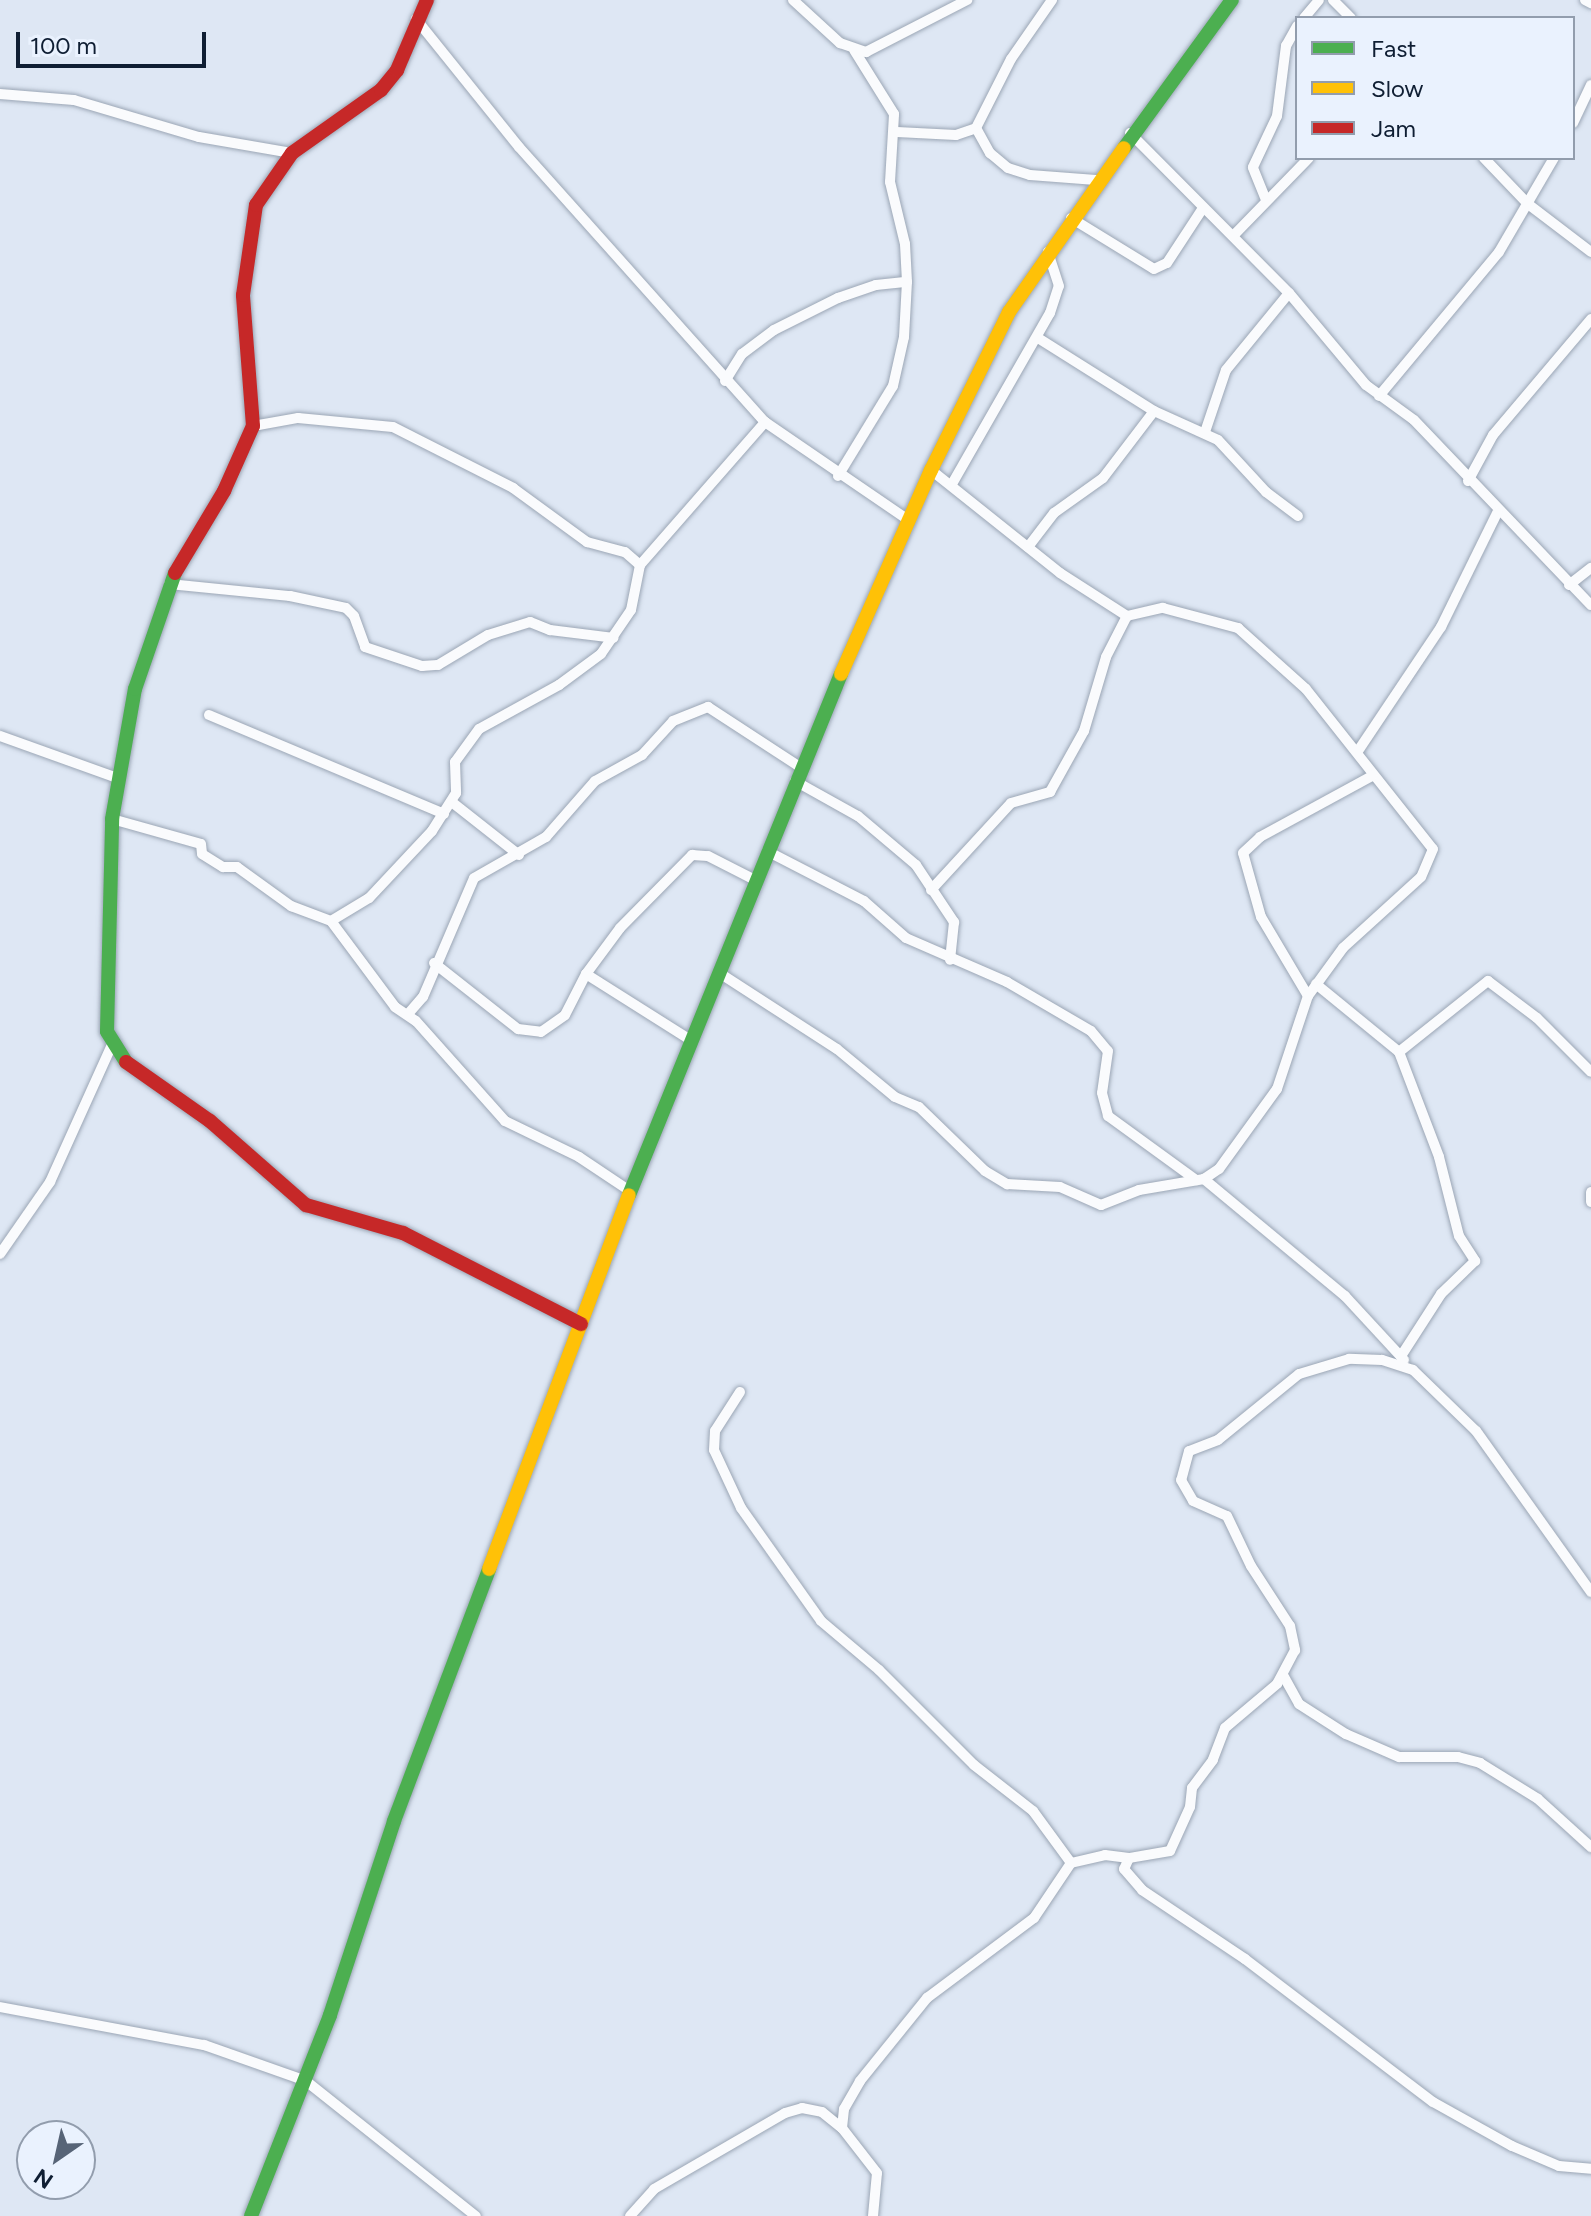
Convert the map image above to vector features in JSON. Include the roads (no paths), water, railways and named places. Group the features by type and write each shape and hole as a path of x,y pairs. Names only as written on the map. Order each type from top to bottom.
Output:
{"street":[{"path":"0,1254 50,1182 111,1047 107,1015 112,819 117,778 135,689 169,584 224,491 253,426 243,324 247,244 256,205 292,153 381,90 397,70 416,19 427,0"},
{"path":"793,0 854,50 894,114 897,132 890,182 905,244 907,282 904,337 893,386 838,476"},
{"path":"854,50 880,48 967,0"},
{"path":"897,132 956,135 976,128 1011,59 1052,0"},
{"path":"251,2216 306,2081 394,1821 630,1191 721,974 798,774 908,520 1009,312 1096,180 1232,0"},
{"path":"1306,16 1319,0"},
{"path":"1333,0 1349,16"},
{"path":"1585,0 1591,3"},
{"path":"416,19 519,147 725,381 765,422 838,476 908,520"},
{"path":"1266,200 1253,167 1277,116 1286,46 1295,30"},
{"path":"1575,119 1591,85"},
{"path":"0,94 74,100 199,137 292,153"},
{"path":"976,128 990,153 1008,168 1030,175 1096,180"},
{"path":"1130,133 1289,293 1379,396 1414,420 1497,513 1591,605"},
{"path":"1234,235 1307,160"},
{"path":"1486,160 1528,204 1591,252"},
{"path":"1379,396 1473,287 1553,160"},
{"path":"1071,218 1154,269 1167,263 1203,208"},
{"path":"952,484 1038,338 1059,286 1048,252"},
{"path":"725,381 742,354 784,324 876,285 907,282"},
{"path":"1205,432 1226,370 1289,293"},
{"path":"1468,481 1493,435 1591,319"},
{"path":"1038,338 1154,411 1205,432 1298,516"},
{"path":"1028,547 1054,513 1103,478 1154,411"},
{"path":"253,426 298,418 393,427 513,488 587,542 625,552 640,565"},
{"path":"331,921 369,898 453,803 455,762 479,729 559,685 614,638 631,610 640,565 765,422"},
{"path":"721,974 837,1049 895,1097 919,1107 985,1171 1007,1184 1060,1187 1101,1205 1139,1190 1200,1180 1219,1169 1284,1076 1308,996 1316,984 1343,948 1421,877 1434,856 1428,842 1372,776 1358,751 1274,655 1238,628 1163,608 1127,616 1028,547 931,470"},
{"path":"1358,751 1441,627 1497,513"},
{"path":"1569,585 1591,568"},
{"path":"169,584 290,596 346,608 354,616 365,647 422,666 438,665 488,635 530,622 550,630 614,638"},
{"path":"931,890 1011,803 1050,792 1084,731 1106,657 1127,616"},
{"path":"408,1014 423,997 434,963 474,878 519,855 561,823 595,781 642,755 659,733 698,707 730,717 916,865 954,922 950,960"},
{"path":"209,715 444,814"},
{"path":"0,736 117,778"},
{"path":"1308,996 1261,917 1243,853 1260,837 1372,776"},
{"path":"453,803 519,855"},
{"path":"112,819 201,844 202,854 223,867 237,867 291,906 331,921 395,1007 408,1014 505,1121 579,1157 630,1191"},
{"path":"767,851 864,901 906,938 950,960 1007,982 1104,1042 1110,1062 1102,1093 1108,1116 1200,1180 1335,1287 1476,1431 1591,1592"},
{"path":"434,963 530,1033 541,1032 565,1015 586,974 636,909 671,882 692,855 708,856 757,881"},
{"path":"586,974 628,1005 692,1041"},
{"path":"1399,1052 1488,981 1537,1018 1591,1072"},
{"path":"1316,984 1399,1052 1439,1157 1459,1236 1475,1261 1441,1294 1401,1356"},
{"path":"111,1047 210,1121 306,1205 403,1233 581,1324"},
{"path":"1591,1192 1591,1202"},
{"path":"842,2128 844,2109 896,2032 927,1998 1034,1918 1071,1863 1105,1855 1129,1858 1170,1851 1192,1788 1213,1760 1229,1721 1283,1675 1295,1650 1295,1635 1251,1566 1227,1516 1183,1491 1183,1461 1189,1451 1218,1440 1299,1374 1325,1363 1382,1360 1413,1370"},
{"path":"740,1392 715,1431 714,1450 741,1508 821,1621 879,1670 974,1765 1033,1811 1071,1863"},
{"path":"1283,1675 1299,1704 1346,1734 1399,1757 1458,1757 1480,1763 1538,1799 1591,1847"},
{"path":"1129,1858 1124,1869 1142,1890 1245,1959 1433,2102 1537,2156 1571,2169 1591,2169"},
{"path":"0,2007 204,2045 306,2081 476,2216"},
{"path":"630,2216 654,2189 785,2113 802,2108 822,2112 842,2128 877,2173 873,2216"}]}
